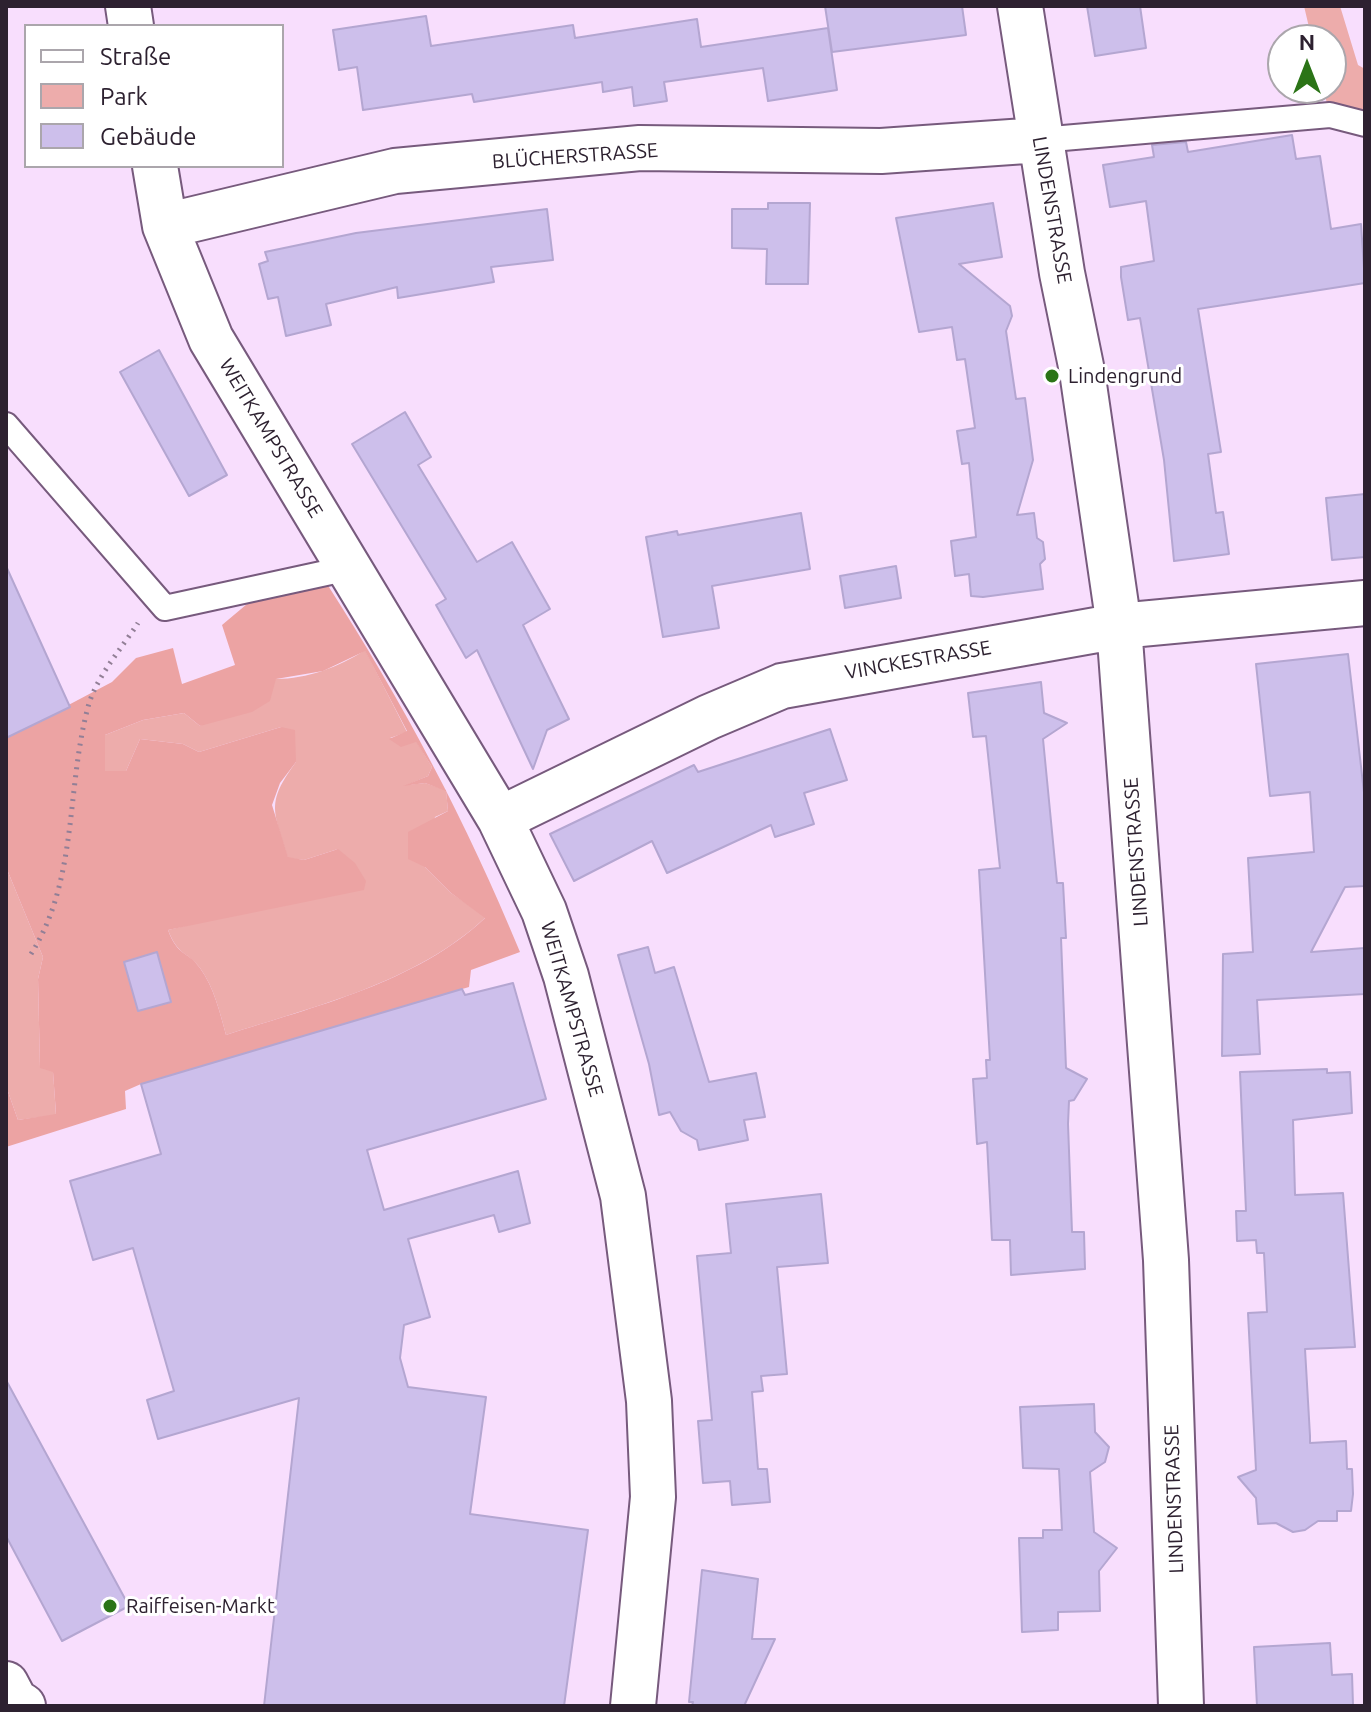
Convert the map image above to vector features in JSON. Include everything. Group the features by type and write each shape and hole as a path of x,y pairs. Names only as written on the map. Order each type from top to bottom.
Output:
{"street":[{"name":"LINDENSTRASSE","path":"1020,6 1040,140 1082,371 1119,626 1166,1260 1181,1706"},
{"name":"BLÜCHERSTRASSE","path":"165,226 395,171 640,148 881,151 1040,140"},
{"name":"WEITKAMPSTRASSE","path":"155,168 165,226 211,339 500,819 544,911 566,976 623,1196 649,1401 653,1497 633,1706"},
{"name":"VINCKESTRASSE","path":"500,819 709,717 782,686 1119,626 1365,603"},
{"path":"6,1684 15,1701 23,1706"}],"lane":[{"path":"1040,140 1330,115 1365,124"},
{"path":"6,425 165,608 349,568"}],"path":[{"path":"31,954 48,927 60,892 92,694 155,597"}],"green space":[{"path":"1304,6 1340,6 1345,24 1308,24"},
{"path":"1347,29 1358,65 1365,69 1365,124 1330,115 1327,104 1347,104"},
{"path":"365,650 407,732 390,738 416,741 432,767 428,776 407,785 425,783 446,790 448,811 435,817 425,867 451,893 486,917 458,940 396,976 329,1002 226,1035 205,975 175,945 168,930 201,922 338,849 304,860 288,858 275,808 280,788 296,762 281,727 199,752 183,744 140,739 126,771 105,771 105,735 143,720 184,713 200,726 276,679 322,671"},
{"path":"6,867 43,957 38,979 40,1067 53,1071 56,1115 18,1120 6,1086"}],"shaded area":[{"path":"327,584 382,673 446,791 520,952 471,970 469,987 141,1084 125,1091 126,1109 6,1147 6,1086 18,1120 56,1114 53,1072 40,1068 38,979 43,957 6,867 6,738 112,682 136,658 173,648 182,684 235,665 222,625 253,599","holes":["365,651 407,731 389,739 401,747 416,742 432,767 428,776 403,786 425,783 446,791 448,811 408,832 408,859 425,867 451,893 485,918 428,960 396,976 329,1002 226,1035 205,975 175,945 168,930 364,890 366,881 355,863 338,849 304,860 288,857 272,805 280,783 296,762 295,730 281,727 199,752 183,744 140,739 126,771 105,771 105,735 143,720 184,713 200,726 252,712 270,701 276,679 323,671"]}],"building":[{"path":"825,6 962,6 966,35 832,52"},
{"path":"1087,6 1140,6 1146,48 1095,56"},
{"path":"426,16 431,46 573,25 575,38 697,19 701,47 828,28 837,90 768,101 763,68 664,82 667,101 634,106 632,87 603,92 602,82 474,102 472,94 363,110 357,67 339,70 333,30"},
{"path":"1292,135 1296,159 1320,156 1331,229 1361,224 1365,283 1198,309 1221,452 1208,454 1216,513 1223,512 1229,554 1174,561 1164,460 1140,318 1128,320 1121,277 1121,267 1154,261 1146,201 1110,207 1103,165 1154,157 1152,145 1186,142 1188,152"},
{"path":"768,203 810,203 808,284 766,284 767,249 732,248 732,209 768,209"},
{"path":"993,203 1002,257 959,264 1010,306 1012,316 1006,331 1016,399 1025,398 1033,460 1017,515 1034,513 1037,538 1043,542 1045,559 1040,564 1043,589 983,597 971,596 969,574 955,576 951,541 976,537 969,463 962,464 957,431 975,428 965,359 957,360 952,327 919,332 896,218"},
{"path":"547,209 553,260 491,267 494,282 398,298 397,287 326,304 331,325 286,336 278,297 268,299 259,264 268,261 265,252 356,233"},
{"path":"159,350 227,475 189,496 120,372"},
{"path":"405,412 431,457 418,465 477,562 512,542 550,609 523,625 569,719 547,730 533,769 477,650 466,658 436,605 446,599 352,444"},
{"path":"1365,494 1365,557 1332,560 1326,498"},
{"path":"801,513 810,569 712,586 719,628 663,637 646,537 677,531 678,535"},
{"path":"6,566 70,707 6,738"},
{"path":"896,566 901,598 845,608 840,576"},
{"path":"1348,654 1365,801 1365,886 1345,887 1311,952 1365,948 1365,994 1257,1000 1260,1054 1222,1056 1223,954 1253,952 1248,858 1314,852 1310,792 1270,796 1256,664"},
{"path":"1041,682 1044,713 1067,723 1043,739 1057,883 1063,883 1066,938 1061,938 1066,1068 1087,1079 1074,1100 1069,1101 1068,1124 1072,1232 1084,1232 1085,1269 1011,1275 1010,1240 992,1240 987,1142 977,1144 973,1079 987,1078 986,1060 990,1060 979,870 1000,868 986,736 973,737 968,693"},
{"path":"830,729 847,780 804,793 814,824 775,837 771,825 667,873 652,841 574,881 550,834 694,765 698,772"},
{"path":"648,947 655,973 674,967 709,1082 756,1073 765,1117 744,1120 748,1140 699,1150 697,1140 681,1131 670,1112 659,1115 649,1064 618,955"},
{"path":"157,952 171,1002 138,1011 124,962"},
{"path":"513,983 546,1099 367,1150 384,1210 518,1171 530,1223 499,1232 494,1215 408,1239 430,1317 404,1325 400,1358 408,1387 486,1397 470,1514 588,1530 564,1706 264,1706 299,1398 158,1439 147,1400 174,1391 133,1248 93,1260 70,1181 161,1154 141,1084 462,989 465,995"},
{"path":"1327,1069 1327,1073 1350,1072 1352,1113 1293,1120 1295,1195 1343,1193 1355,1347 1305,1349 1310,1443 1346,1441 1347,1469 1352,1469 1353,1494 1351,1511 1337,1511 1337,1521 1318,1521 1305,1530 1293,1532 1276,1523 1258,1524 1256,1498 1238,1477 1256,1470 1248,1313 1267,1312 1264,1253 1257,1253 1256,1240 1237,1241 1236,1211 1246,1211 1240,1072"},
{"path":"821,1194 828,1263 777,1267 787,1374 761,1376 763,1391 752,1392 758,1469 767,1469 770,1502 732,1505 730,1481 703,1483 698,1421 712,1420 697,1256 731,1253 726,1204"},
{"path":"6,1380 129,1606 62,1641 6,1536"},
{"path":"1094,1404 1095,1432 1109,1447 1105,1462 1090,1472 1094,1532 1117,1548 1099,1571 1100,1611 1058,1612 1058,1630 1022,1632 1019,1538 1043,1538 1043,1530 1062,1530 1059,1469 1023,1468 1020,1407"},
{"path":"702,1570 758,1579 752,1639 775,1639 744,1706 692,1706 693,1702 689,1702"},
{"path":"1330,1643 1332,1675 1352,1674 1353,1705 1257,1706 1254,1647"}],"place":[{"name":"Lindengrund","path":"1052,376"},
{"name":"Raiffeisen-Markt","path":"110,1606"}]}
